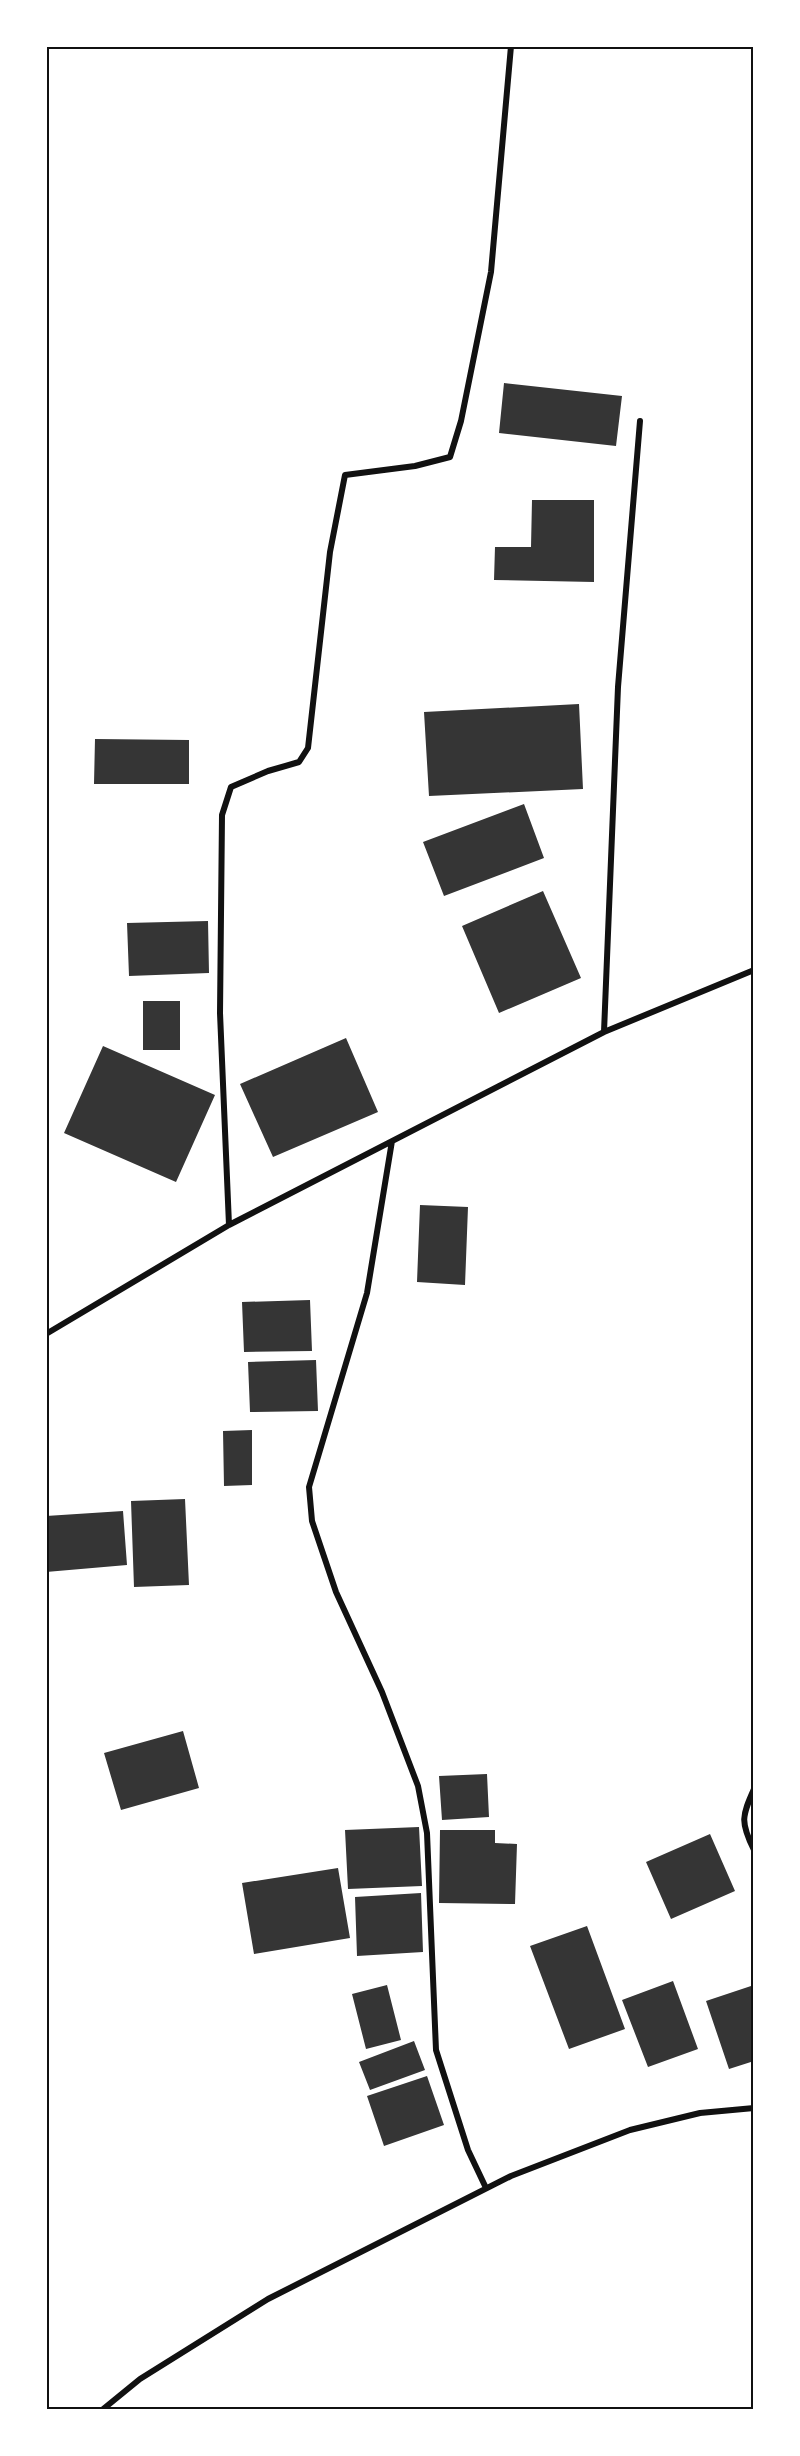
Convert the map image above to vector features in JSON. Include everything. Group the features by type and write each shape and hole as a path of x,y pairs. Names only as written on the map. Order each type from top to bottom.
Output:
{"street":[{"path":"229,1225 220,1013 222,815 231,787 268,771 299,762 308,748 330,552 345,475 415,466 450,458 461,421 491,272 511,46"},
{"path":"604,1032 618,687 640,421"},
{"path":"46,1334 229,1225 392,1141 604,1032 753,970"},
{"path":"392,1141 367,1293 309,1487 312,1521 336,1592 382,1692 418,1786 427,1833 436,2050 468,2150 486,2188"},
{"path":"753,1789 742,1814 753,1850"},
{"path":"102,2409 140,2379 268,2299 511,2176 630,2130 700,2113 753,2108"}],"building":[{"path":"504,383 622,396 616,446 499,433"},
{"path":"532,500 594,500 594,582 494,580 495,547 531,547"},
{"path":"579,704 583,789 429,796 424,712"},
{"path":"95,739 189,740 189,784 94,784"},
{"path":"524,804 544,858 444,896 423,842"},
{"path":"543,891 581,978 499,1013 462,926"},
{"path":"208,921 209,973 129,976 127,923"},
{"path":"143,1001 180,1001 180,1050 143,1050"},
{"path":"346,1038 378,1112 273,1157 240,1084"},
{"path":"103,1046 215,1095 176,1182 64,1133"},
{"path":"420,1205 468,1207 465,1285 417,1282"},
{"path":"310,1300 312,1351 244,1352 242,1302"},
{"path":"316,1360 318,1411 250,1412 248,1362"},
{"path":"252,1430 252,1485 224,1486 223,1431"},
{"path":"185,1499 189,1585 134,1587 131,1501"},
{"path":"123,1511 127,1565 46,1572 46,1516"},
{"path":"183,1731 199,1788 121,1810 104,1753"},
{"path":"487,1774 489,1817 442,1820 439,1776"},
{"path":"419,1827 422,1886 348,1889 345,1830"},
{"path":"440,1830 495,1830 495,1843 517,1844 515,1904 439,1903"},
{"path":"710,1834 735,1891 671,1919 646,1862"},
{"path":"338,1868 350,1938 254,1954 242,1883"},
{"path":"421,1893 423,1952 357,1956 355,1897"},
{"path":"587,1926 625,2029 569,2049 530,1946"},
{"path":"673,1981 698,2049 648,2067 622,2000"},
{"path":"387,1985 401,2040 366,2049 352,1994"},
{"path":"754,1985 754,2061 729,2069 706,2001"},
{"path":"414,2041 425,2070 370,2090 359,2062"},
{"path":"427,2076 444,2125 384,2146 367,2096"}]}
